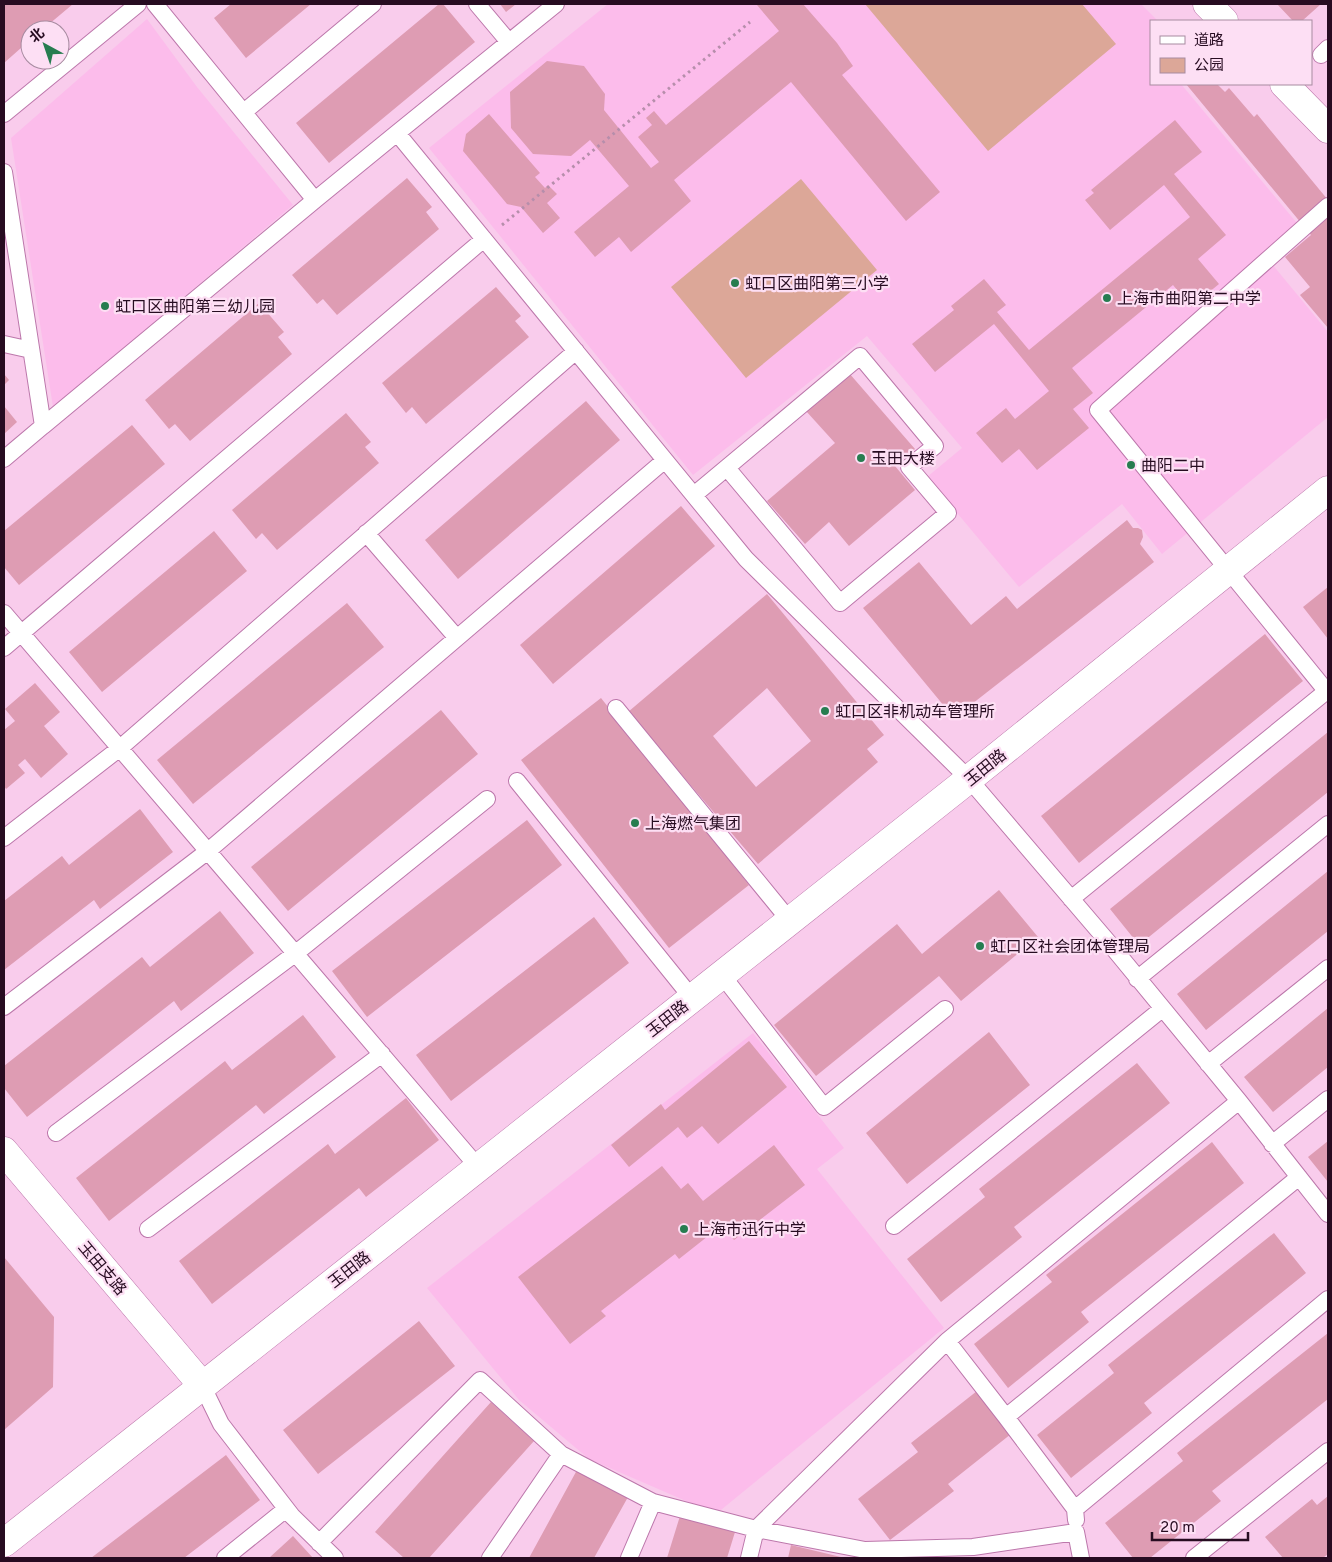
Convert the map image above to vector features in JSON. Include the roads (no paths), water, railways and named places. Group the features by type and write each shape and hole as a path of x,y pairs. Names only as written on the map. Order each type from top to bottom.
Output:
{"street":[{"path":"1207,4 1223,20"},
{"path":"1285,85 1328,129"},
{"name":"玉田路","path":"4,1543 970,779 1328,490"},
{"name":"玉田支路","path":"4,1151 202,1385"}],"lane":[{"path":"4,114 138,4"},
{"path":"155,4 315,200"},
{"path":"244,112 373,4"},
{"path":"477,4 509,42"},
{"path":"4,459 397,132 556,4"},
{"path":"397,132 746,559 970,779 1239,1101 1328,1214"},
{"path":"4,172 42,426"},
{"path":"1071,898 1328,691 1098,410 1328,206"},
{"path":"4,648 484,239"},
{"path":"4,344 31,350"},
{"path":"4,838 120,748 576,351"},
{"path":"694,495 860,356 935,446 909,467 948,513 840,603 727,468"},
{"path":"4,1007 208,851 665,460"},
{"path":"366,534 457,638"},
{"path":"4,613 478,1167"},
{"path":"616,708 790,921"},
{"path":"517,781 692,998"},
{"path":"56,1133 296,953 487,799"},
{"path":"1137,979 1328,824"},
{"path":"1208,1064 1328,968"},
{"path":"722,975 824,1107 945,1009"},
{"path":"894,1226 1162,1009"},
{"path":"148,1229 382,1054"},
{"path":"1272,1144 1328,1099"},
{"path":"749,1558 756,1529 947,1341 1239,1101"},
{"path":"1006,1417 1299,1177"},
{"path":"1075,1509 1328,1299"},
{"path":"947,1341 1075,1509 1076,1532 1081,1558"},
{"path":"319,1543 480,1380 561,1454 653,1502 756,1529 864,1554 972,1552 1076,1532"},
{"path":"202,1385 221,1424 286,1509 335,1558"},
{"path":"1194,1558 1328,1451"},
{"path":"490,1558 561,1454"},
{"path":"629,1558 653,1502"},
{"path":"225,1558 286,1509"}],"place":[{"name":"虹口区曲阳第三小学","path":"735,283"},
{"name":"上海市曲阳第二中学","path":"1107,298"},
{"name":"虹口区曲阳第三幼儿园","path":"105,306"},
{"name":"玉田大楼","path":"861,458"},
{"name":"曲阳二中","path":"1131,465"},
{"name":"虹口区非机动车管理所","path":"825,711"},
{"name":"上海燃气集团","path":"635,823"},
{"name":"虹口区社会团体管理局","path":"980,946"},
{"name":"上海市迅行中学","path":"684,1229"}]}
